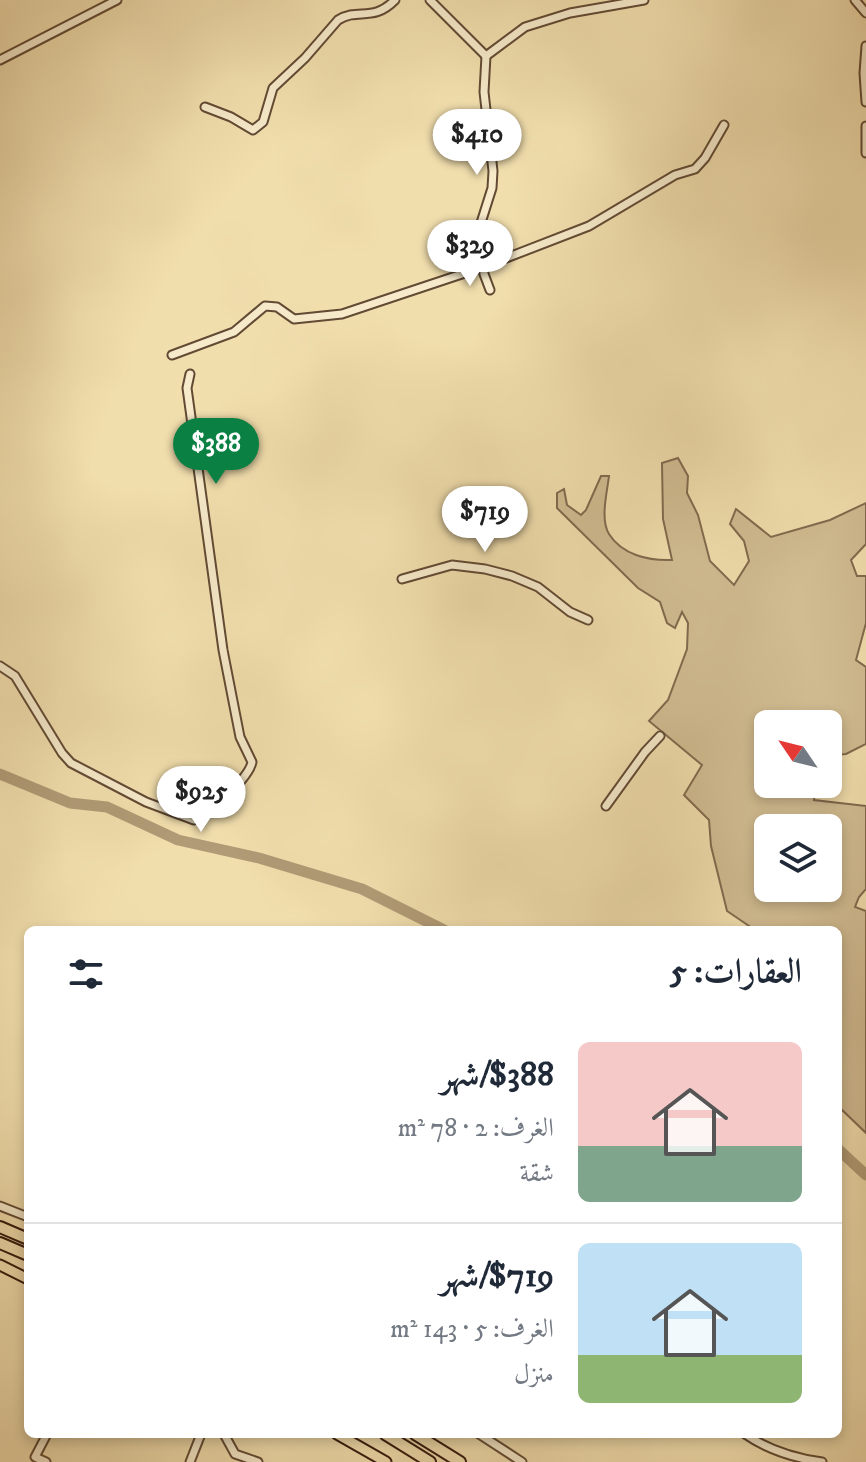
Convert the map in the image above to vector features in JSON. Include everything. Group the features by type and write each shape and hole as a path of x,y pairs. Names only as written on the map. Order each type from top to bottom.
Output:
{"highway":[{"path":"0,1227 24,1237"},
{"path":"0,1243 24,1253"},
{"path":"391,1438 430,1462"},
{"path":"421,1438 460,1462"}],"main road":[{"path":"0,1265 24,1277"},
{"path":"344,1438 386,1462"}],"street":[{"path":"0,60 117,0"},
{"path":"205,107 253,130 263,122 273,88 305,58 338,20 345,16 375,14 385,10 395,0"},
{"path":"430,0 486,56 484,92 493,171 492,188 479,229 483,267 490,290"},
{"path":"486,56 525,27 570,13 644,0"},
{"path":"855,0 866,13"},
{"path":"866,46 866,102"},
{"path":"172,355 234,332 265,306 277,307 294,319 342,314 483,267 589,226 675,175 695,169 724,125"},
{"path":"866,126 866,153"},
{"path":"0,666 15,676 71,763 146,802 194,820 209,810 249,771 252,762 240,737 208,550 187,388 190,374"},
{"path":"402,579 452,565 485,569 538,587 570,612 588,620"},
{"path":"606,806 660,736"},
{"path":"0,1206 24,1215"},
{"path":"45,1438 35,1457 46,1462"},
{"path":"190,1462 199,1438"},
{"path":"226,1438 235,1454 258,1462"},
{"path":"485,1438 522,1462"},
{"path":"751,1438 792,1457 822,1462"}],"shaded area":[{"path":"678,458 688,476 687,493 698,515 710,561 734,585 749,561 744,541 730,524 736,509 771,537 830,520 866,503 866,544 851,560 857,576 866,576 866,623 856,660 866,667 866,744 842,754 842,710 754,710 754,798 814,798 866,806 866,889 855,907 866,911 866,1133 842,1110 842,926 749,926 727,911 711,846 709,820 684,795 702,765 649,721 668,700 687,649 688,623 682,612 675,628 667,623 660,602 638,588 557,508 557,493 564,489 567,505 581,515 601,476 609,476 606,528 614,541 637,555 672,560 663,519 662,463"}],"waterway":[{"path":"0,774 70,803 107,807 178,840 259,858 362,889 436,926"},
{"path":"842,1153 866,1175"}]}
